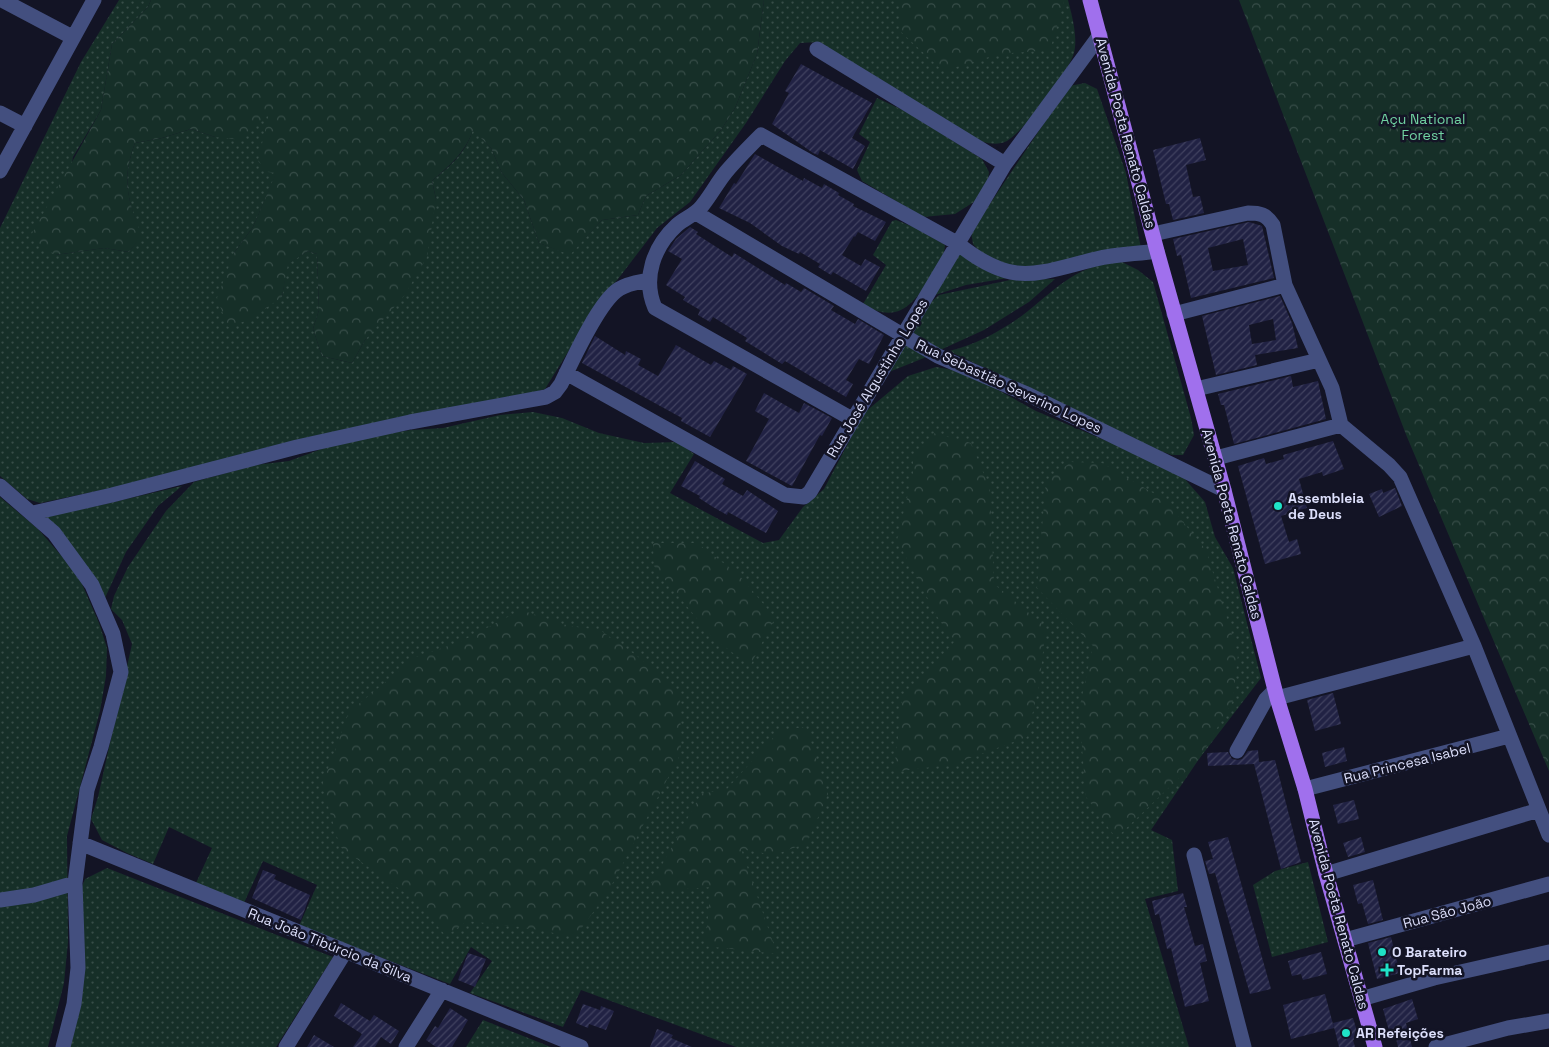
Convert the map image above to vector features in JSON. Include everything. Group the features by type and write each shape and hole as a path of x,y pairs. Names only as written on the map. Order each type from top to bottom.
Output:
{"main road":[{"name":"Avenida Poeta Renato Caldas","path":"1090,0 1174,314 1216,458 1276,694 1305,789 1326,874 1375,1047"}],"street":[{"path":"2,0 72,37"},
{"path":"0,171 94,0"},
{"name":"Rua José Algustinho Lopes","path":"566,373 785,495 796,498 804,497 810,492 1005,164 1100,36"},
{"path":"818,49 1005,164"},
{"path":"0,113 25,126"},
{"path":"852,419 655,308 648,290 654,259 662,241 677,225 696,213 727,170 761,135 957,243 982,260 1010,272 1028,275 1098,258 1157,251"},
{"name":"Rua Sebastião Severino Lopes","path":"696,213 938,356 1029,395 1224,490"},
{"path":"1153,234 1259,213 1268,217 1273,225 1285,285 1332,388 1341,425 1389,465 1400,477 1474,646 1549,836"},
{"path":"33,513 112,496 307,445 410,422 534,401 555,392 600,311 613,294 629,284 649,280"},
{"path":"1174,314 1285,285"},
{"path":"1196,389 1319,360"},
{"path":"1216,458 1341,425"},
{"path":"0,486 54,533 92,585 113,634 121,672 101,747 87,790 75,883 78,968 74,1004 63,1047"},
{"path":"1237,752 1266,699 1276,694 1474,646"},
{"name":"Rua Princesa Isabel","path":"1305,789 1509,736"},
{"path":"1326,874 1539,810"},
{"name":"Rua João Tibúrcio da Silva","path":"80,843 581,1047"},
{"path":"1194,855 1244,1047"},
{"path":"0,900 34,895 75,883"},
{"name":"Rua São João","path":"1345,940 1549,884"},
{"path":"286,1047 345,952"},
{"path":"1362,999 1434,978 1549,952"},
{"path":"406,1047 442,990"},
{"path":"1436,1047 1508,1028 1549,1021"}],"green space":[{"path":"119,0 151,0 148,7 112,44 101,110 73,157 55,255 104,248 129,252 141,236 130,201 127,179 135,143 162,138 191,129 215,137 269,112 277,172 253,227 234,253 282,297 287,264 308,251 317,254 319,310 313,329 322,356 352,363 365,340 380,321 436,199 432,181 462,152 473,129 491,148 502,173 524,200 539,243 570,254 602,220 638,215 646,196 681,175 721,130 735,108 757,54 764,0 1068,0 1074,27 1075,47 1064,74 1035,114 1007,141 993,144 970,137 818,42 800,43 785,61 746,123 690,202 657,228 602,297 545,389 159,478 40,503 27,499 0,476 0,228 81,62"},
{"path":"151,0 764,0 757,54 735,108 721,130 681,175 646,196 638,215 602,220 570,255 539,243 524,200 502,173 491,148 473,130 461,152 432,181 436,199 427,257 404,296 365,340 352,363 322,356 313,329 319,310 317,254 308,251 288,264 282,297 251,319 228,327 217,298 234,253 253,227 276,173 268,172 258,161 269,113 242,140 215,137 191,129 162,138 135,143 127,179 130,201 142,236 129,252 104,248 55,255 30,237 101,110 112,44 148,7"},
{"path":"901,0 1063,0 1064,2 1050,50 999,54 943,71 901,32"},
{"name":"Açu National Forest","path":"1239,0 1549,0 1549,771 1407,437"},
{"path":"1085,83 1097,89 1126,173 1141,248 1025,271 983,255 973,244 971,232 1069,86"},
{"path":"877,98 907,112 982,159 989,172 987,188 977,200 955,214 923,217 862,181 857,170 870,142 859,134"},
{"path":"896,220 916,228 945,245 940,262 918,296 903,309 885,313 863,304 886,265 873,255 892,221"},
{"path":"956,251 1008,278 966,285 932,296"},
{"path":"1122,262 1138,270 1153,282 1191,418 1194,435 1183,455 1172,455 1160,451 949,351 970,345 1001,330 1071,277 1094,267"},
{"path":"1055,279 1029,302 984,330 938,351 913,337 919,313 939,295 1010,280"},
{"path":"903,344 929,356 884,374"},
{"path":"936,367 965,372 1036,411 1123,448 1184,478 1205,502 1215,537 1233,568 1261,678 1199,759 1151,830 1172,840 1178,891 1145,899 1189,1047 736,1047 581,990 563,1027 470,993 492,961 471,947 450,984 299,926 317,885 263,861 244,903 196,883 212,848 169,827 153,864 102,840 91,819 98,797 132,644 122,620 111,609 114,596 128,567 166,511 194,482 255,465 289,461 346,440 411,430 443,428 500,415 533,412 562,418 599,433 644,443 678,442 694,454 670,493 763,543 779,540 803,507 824,489 864,413 908,376"},
{"path":"933,433 971,443 990,489 994,584 1046,627 1039,686 1027,737 954,764 894,772 902,699 955,641 938,618 897,540 913,473 913,460"},
{"path":"1071,462 1102,463 1165,500 1206,550 1238,654 1233,701 1199,759 1116,838 1086,797 1079,710 1093,646 1037,588 1046,481"},
{"path":"182,486 158,506 126,552 105,598 41,516 101,505"},
{"path":"0,497 38,529 78,575 99,623 107,648 106,676 100,711 67,836 68,942 64,983 48,1047 0,1047"},
{"path":"653,543 697,543 739,575 775,618 750,666 712,637 654,566"},
{"path":"521,610 569,626 600,630 637,656 680,692 681,753 608,892 575,937 522,927 467,921 446,936 415,900 340,847 322,785 349,712 416,657 460,642"},
{"path":"806,727 828,794 807,843 774,855 741,849 777,954 705,946 711,887 647,892 701,794 727,789 780,730"},
{"path":"1308,862 1328,942 1272,957 1253,885 1275,871"},
{"path":"107,868 333,957 276,1047 66,1047 80,892 85,879"},
{"path":"483,1020 551,1047 466,1047"}],"building":[{"path":"801,64 872,103 852,138 865,146 853,169 820,150 818,155 813,153 772,124 789,93 785,91"},
{"path":"1200,138 1206,160 1186,165 1193,197 1200,196 1204,213 1173,220 1169,204 1166,204 1153,150"},
{"path":"755,154 803,181 804,178 822,188 824,184 854,204 853,206 886,222 875,241 858,232 842,255 861,266 865,259 880,267 866,291 833,272 831,275 818,267 820,264 800,252 799,254 782,246 750,223 719,208"},
{"path":"1249,222 1262,226 1274,278 1191,298 1181,255 1177,256 1173,239","holes":["1243,239 1248,265 1213,271 1208,248"]},
{"path":"690,227 698,232 696,234 732,257 734,253 785,285 786,283 801,292 804,288 834,306 831,310 855,324 858,319 884,335 869,364 859,359 846,380 853,384 846,397 785,361 782,364 745,341 747,338 713,317 710,322 698,315 700,310 683,300 685,297 666,285 682,259 668,251 676,239"},
{"path":"1280,296 1292,323 1298,348 1255,355 1257,365 1216,375 1202,316","holes":["1273,319 1276,340 1252,344 1249,325"]},
{"path":"595,336 625,355 626,351 641,359 638,365 658,376 676,345 711,365 714,361 731,370 733,366 747,374 710,437 681,421 682,418 582,363"},
{"path":"1291,376 1293,387 1318,381 1326,419 1234,444 1224,405 1221,405 1218,394"},
{"path":"764,393 799,413 804,403 832,418 822,436 820,435 792,486 746,461 769,419 755,411"},
{"path":"1333,441 1344,469 1323,476 1322,472 1299,479 1307,508 1281,516 1289,542 1297,539 1301,554 1265,564 1238,466 1264,458 1266,464 1284,459 1283,455"},
{"path":"695,461 725,479 722,484 743,496 747,490 778,511 766,533 728,512 727,515 699,498 700,496 681,486"},
{"path":"1395,488 1402,506 1379,517 1369,494 1382,489 1383,493"},
{"path":"1333,693 1341,724 1315,731 1307,700"},
{"path":"1344,747 1347,761 1325,767 1322,753"},
{"path":"1258,750 1259,762 1275,760 1301,862 1281,869 1254,764 1208,766 1207,753 1228,752 1232,759 1238,760 1242,759 1248,751"},
{"path":"1354,800 1359,819 1338,824 1333,805"},
{"path":"1228,837 1271,989 1250,994 1215,873 1209,874 1205,861 1213,859 1208,842"},
{"path":"1361,837 1365,852 1348,857 1343,843"},
{"path":"263,870 276,875 274,879 310,895 301,920 252,898"},
{"path":"1373,880 1383,920 1368,924 1362,903 1358,904 1353,885"},
{"path":"1183,893 1187,907 1184,907 1195,946 1203,944 1207,961 1200,963 1209,1001 1185,1007 1171,948 1167,949 1159,914 1155,915 1152,901"},
{"name":"O Barateiro","path":"1391,937 1400,973 1377,979 1368,943"},
{"path":"1321,952 1327,974 1303,980 1301,974 1292,976 1288,961"},
{"path":"468,953 486,959 475,987 458,980"},
{"path":"1325,994 1334,1028 1291,1039 1283,1005"},
{"path":"1412,999 1418,1019 1406,1023 1412,1047 1398,1047 1394,1030 1389,1031 1383,1009"},
{"path":"341,1003 370,1021 374,1015 399,1031 391,1044 381,1037 375,1047 353,1047 362,1034 334,1016"},
{"path":"583,1004 600,1010 601,1006 614,1011 606,1030 589,1024 588,1028 576,1023"},
{"path":"450,1008 468,1020 452,1047 436,1047 426,1040 435,1026 438,1028"},
{"name":"AR Refeições","path":"1353,1018 1359,1038 1353,1040 1355,1047 1339,1047 1333,1023"},
{"path":"657,1029 673,1035 671,1038 692,1047 650,1047"},
{"path":"314,1035 334,1047 307,1047"}],"place":[{"name":"Assembleia de Deus","path":"1278,506"},
{"name":"O Barateiro","path":"1382,952"},
{"name":"TopFarma","path":"1387,970"},
{"name":"AR Refeições","path":"1346,1033"}]}
